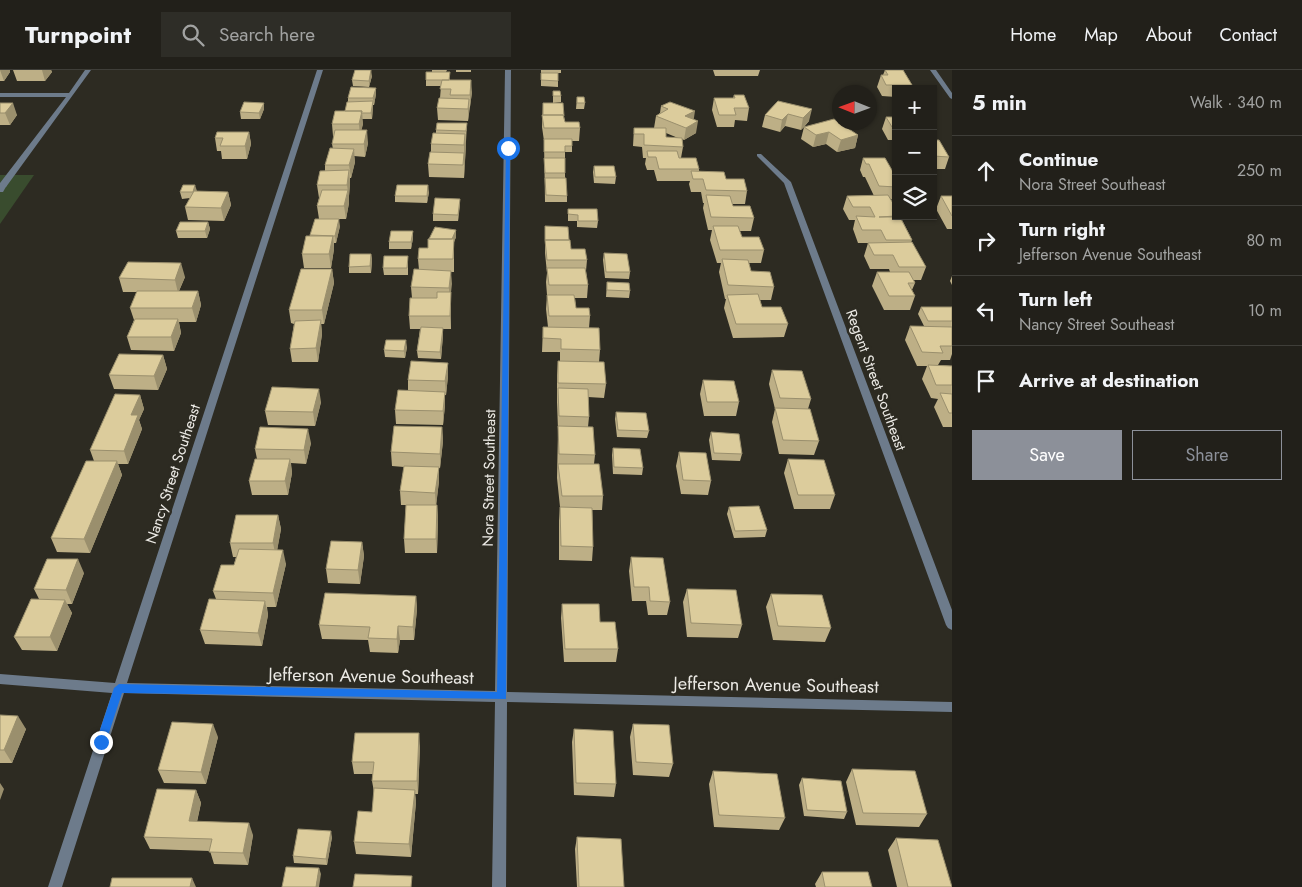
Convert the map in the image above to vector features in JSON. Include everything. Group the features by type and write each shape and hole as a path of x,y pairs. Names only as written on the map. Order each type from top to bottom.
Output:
{"street":[{"path":"1,187 88,70"},
{"name":"Nancy Street Southeast","path":"55,887 320,70"},
{"name":"Nora Street Southeast","path":"498,887 502,696 508,70"},
{"path":"934,70 952,97"},
{"path":"0,95 71,95"},
{"name":"Regent Street Southeast","path":"759,155 787,182 952,625"},
{"name":"Jefferson Avenue Southeast","path":"0,679 119,688 952,707"}],"green space":[{"path":"0,175 34,175 0,224"}],"building":[{"path":"355,70 371,70 369,81 352,80"},
{"path":"885,70 903,70 912,85 886,85 881,75 888,75"},
{"path":"426,72 450,72 449,80 426,80"},
{"path":"541,73 558,73 558,81 541,80"},
{"path":"442,80 471,80 470,95 450,95 451,89 440,89"},
{"path":"351,87 376,88 373,98 348,98"},
{"path":"553,91 560,91 561,96 553,96"},
{"path":"734,95 744,95 749,108 734,108 736,115 719,115 714,98 735,98"},
{"path":"577,97 584,97 585,103 577,103"},
{"path":"439,98 469,99 468,109 437,108"},
{"path":"373,101 371,113 345,111 347,102"},
{"path":"778,101 812,109 803,118 788,114 782,120 765,115"},
{"path":"244,102 264,103 259,113 240,112"},
{"path":"670,102 695,111 685,116 698,121 686,128 656,116 668,109 661,106"},
{"path":"0,103 13,103 5,113 0,113"},
{"path":"543,103 563,103 564,116 543,115"},
{"path":"335,111 362,111 359,124 332,124"},
{"path":"542,115 563,115 565,122 579,122 580,128 544,128"},
{"path":"886,117 892,117 892,127"},
{"path":"832,120 832,130 850,130 858,135 841,140 829,132 816,135 804,127"},
{"path":"437,123 467,123 466,131 436,130"},
{"path":"634,128 666,128 666,137 682,138 683,147 644,145 644,134 634,134"},
{"path":"335,130 367,130 364,144 332,144"},
{"path":"217,132 249,132 245,146 220,146 223,138 215,138"},
{"path":"433,133 465,134 464,145 431,144"},
{"path":"544,139 572,139 572,146 565,146 565,152 544,152"},
{"path":"937,140 939,140 949,157 937,156"},
{"path":"330,148 354,149 349,165 325,165"},
{"path":"647,151 677,151 679,158 696,158 699,169 659,169 656,157 648,157"},
{"path":"430,152 464,153 463,165 428,164"},
{"path":"544,158 565,158 565,173 545,173"},
{"path":"863,158 885,158 892,170 892,187 879,186 869,164 866,164"},
{"path":"594,166 614,166 616,177 595,177"},
{"path":"349,170 347,185 317,185 320,171"},
{"path":"691,171 724,172 726,179 744,179 747,191 706,190 703,179 693,179"},
{"path":"545,178 566,178 567,196 546,195"},
{"path":"183,185 195,185 193,192 180,192"},
{"path":"397,185 428,185 427,196 395,196"},
{"path":"322,190 348,190 344,206 317,206"},
{"path":"194,191 228,192 221,208 185,207"},
{"path":"706,195 730,196 733,206 750,206 754,218 711,217"},
{"path":"888,195 892,202 892,216 879,217 892,217 892,220 902,220 912,240 886,240 881,230 862,230 856,216 875,217 870,207 853,207 847,196"},
{"path":"941,196 952,196 952,216"},
{"path":"435,198 460,199 458,215 433,214"},
{"path":"568,209 597,209 598,221 578,221 578,215 568,214"},
{"path":"315,219 339,219 335,236 310,235"},
{"path":"180,222 208,222 205,231 176,231"},
{"path":"545,226 568,227 569,240 545,240"},
{"path":"713,226 738,226 742,237 759,237 764,250 720,250"},
{"path":"435,227 456,230 452,239 429,239"},
{"path":"391,231 413,231 411,242 389,242"},
{"path":"306,236 333,236 329,254 302,254"},
{"path":"428,239 454,239 453,259 418,259 419,248 428,248"},
{"path":"545,240 570,240 571,249 585,249 587,260 547,260"},
{"path":"912,242 926,267 899,267 893,255 874,255 868,243"},
{"path":"604,253 627,254 630,272 606,272"},
{"path":"350,254 371,254 370,266 349,267"},
{"path":"384,256 408,256 407,268 383,268"},
{"path":"722,259 748,260 751,271 770,272 774,287 728,285"},
{"path":"128,262 181,263 175,280 119,278"},
{"path":"547,268 585,268 588,285 549,285"},
{"path":"301,269 332,269 322,310 289,310"},
{"path":"414,269 451,271 449,288 411,287"},
{"path":"877,272 909,272 915,283 908,283 915,296 889,296"},
{"path":"607,282 629,283 630,291 607,290"},
{"path":"137,291 198,291 192,308 130,308"},
{"path":"437,292 451,292 450,316 409,316 410,298 437,298"},
{"path":"758,294 762,307 781,307 788,324 736,324 727,295"},
{"path":"547,295 574,295 576,308 589,308 590,316 549,316"},
{"path":"921,307 952,307 952,321 928,321"},
{"path":"135,319 178,319 171,337 127,337"},
{"path":"321,320 316,348 290,349 295,321"},
{"path":"910,326 952,327 952,346 940,346 943,353 922,352"},
{"path":"421,327 443,328 440,352 417,351"},
{"path":"543,327 599,328 600,350 561,349 561,339 543,338"},
{"path":"386,340 406,340 404,351 384,350"},
{"path":"119,354 163,355 154,376 109,375"},
{"path":"411,361 448,363 445,381 408,380"},
{"path":"558,361 604,362 606,384 558,383"},
{"path":"928,365 952,366 952,385 936,385"},
{"path":"772,370 802,371 811,399 780,398"},
{"path":"703,380 734,381 739,402 707,402"},
{"path":"272,387 319,389 313,412 265,411"},
{"path":"558,388 588,389 589,417 559,416"},
{"path":"398,390 445,392 443,411 395,410"},
{"path":"940,393 952,394 952,413 949,413"},
{"path":"115,394 140,395 131,415 138,415 124,451 90,450"},
{"path":"775,408 810,409 819,441 783,440"},
{"path":"616,412 646,413 649,431 618,430"},
{"path":"394,426 442,427 440,454 391,452"},
{"path":"558,426 593,427 595,455 559,454"},
{"path":"260,427 308,429 304,450 255,449"},
{"path":"711,432 739,434 742,454 714,453"},
{"path":"613,448 640,449 643,468 614,467"},
{"path":"679,452 706,453 711,481 683,480"},
{"path":"255,459 290,459 285,481 249,481"},
{"path":"788,459 824,460 835,495 798,495"},
{"path":"86,461 117,461 84,539 51,538"},
{"path":"558,464 599,464 603,496 562,496"},
{"path":"404,466 439,467 435,493 400,491"},
{"path":"406,505 437,505 436,539 404,539"},
{"path":"759,506 767,530 735,531 729,507"},
{"path":"560,507 592,508 593,547 561,546"},
{"path":"236,515 278,515 273,543 230,543"},
{"path":"331,541 362,542 358,570 326,569"},
{"path":"239,549 283,550 273,593 213,591 221,565 234,565"},
{"path":"631,557 663,558 670,602 650,601 649,587 634,587"},
{"path":"47,559 78,559 66,590 34,589"},
{"path":"687,589 736,590 742,625 691,623"},
{"path":"325,593 416,596 413,627 398,626 397,639 368,638 370,627 319,625"},
{"path":"771,594 822,595 831,628 778,626"},
{"path":"31,599 65,600 50,637 14,637"},
{"path":"209,599 265,601 258,633 200,630"},
{"path":"562,604 599,604 600,622 615,622 618,649 565,649"},
{"path":"0,715 18,716 4,750 0,750"},
{"path":"172,722 213,724 201,772 158,770"},
{"path":"633,724 669,725 673,764 636,762"},
{"path":"574,729 613,731 616,784 576,783"},
{"path":"355,733 419,733 417,781 372,781 374,762 352,762"},
{"path":"852,769 915,771 927,814 863,813"},
{"path":"713,771 777,774 785,818 719,815"},
{"path":"802,778 841,781 847,812 807,810"},
{"path":"374,788 415,790 409,844 354,842 358,811 372,812"},
{"path":"157,789 196,790 189,821 249,823 243,853 209,852 212,839 144,837"},
{"path":"298,829 331,831 326,859 293,856"},
{"path":"577,837 621,839 624,887 579,887"},
{"path":"896,838 938,840 952,887 908,887"},
{"path":"286,867 319,868 316,887 282,887"},
{"path":"822,872 868,872 872,887 825,887"},
{"path":"355,874 412,876 411,887 353,887"},
{"path":"112,878 192,878 190,887 110,887"}],"route":[{"path":"101,742 119,688 502,696 508,148"}]}
